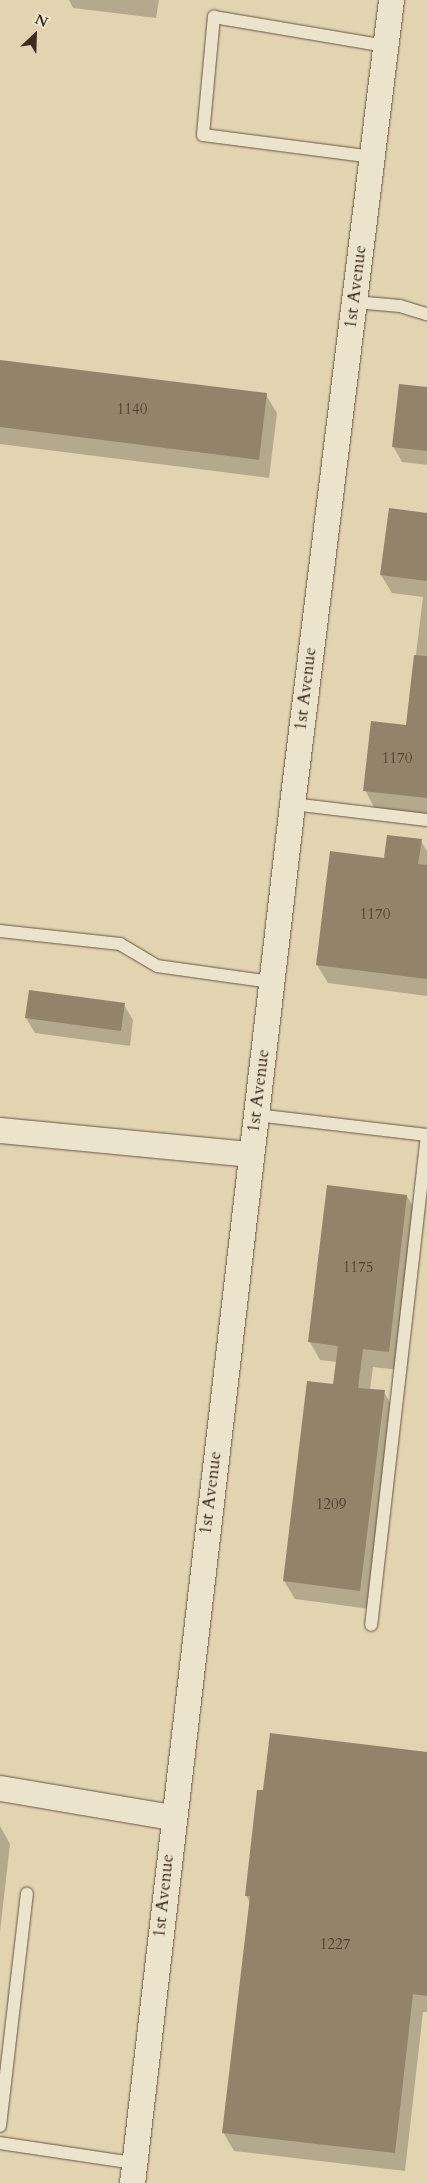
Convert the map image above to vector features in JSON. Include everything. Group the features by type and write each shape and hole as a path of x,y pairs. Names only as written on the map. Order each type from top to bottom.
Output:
{"street":[{"name":"1st Avenue","path":"133,2173 172,1817 292,804 392,0"},
{"path":"0,1130 251,1154"},
{"path":"0,1788 172,1817"}],"lane":[{"path":"373,157 203,135 214,17 386,46"},
{"path":"354,302 400,306 427,314"},
{"path":"292,804 427,820"},
{"path":"0,931 120,944 157,966 272,982"},
{"path":"256,1115 426,1135 371,1625"},
{"path":"0,2126 2,2089 27,1894"},
{"path":"0,2143 133,2173"}],"building":[{"path":"0,360 267,393 259,460 0,427"},
{"path":"399,384 427,387 427,451 392,447"},
{"path":"389,508 427,513 427,581 380,575"},
{"path":"414,655 427,656 427,798 363,791 371,721 406,725"},
{"path":"387,835 422,839 418,864 427,865 427,979 316,965 330,851 384,858"},
{"path":"29,990 125,1003 121,1031 25,1018"},
{"path":"327,1185 407,1195 389,1352 363,1349 358,1388 385,1390 360,1591 283,1581 307,1381 333,1384 338,1346 308,1342"},
{"path":"270,1733 427,1752 427,1996 413,1994 395,2153 222,2133 250,1896 245,1896 257,1790 263,1790"}]}
